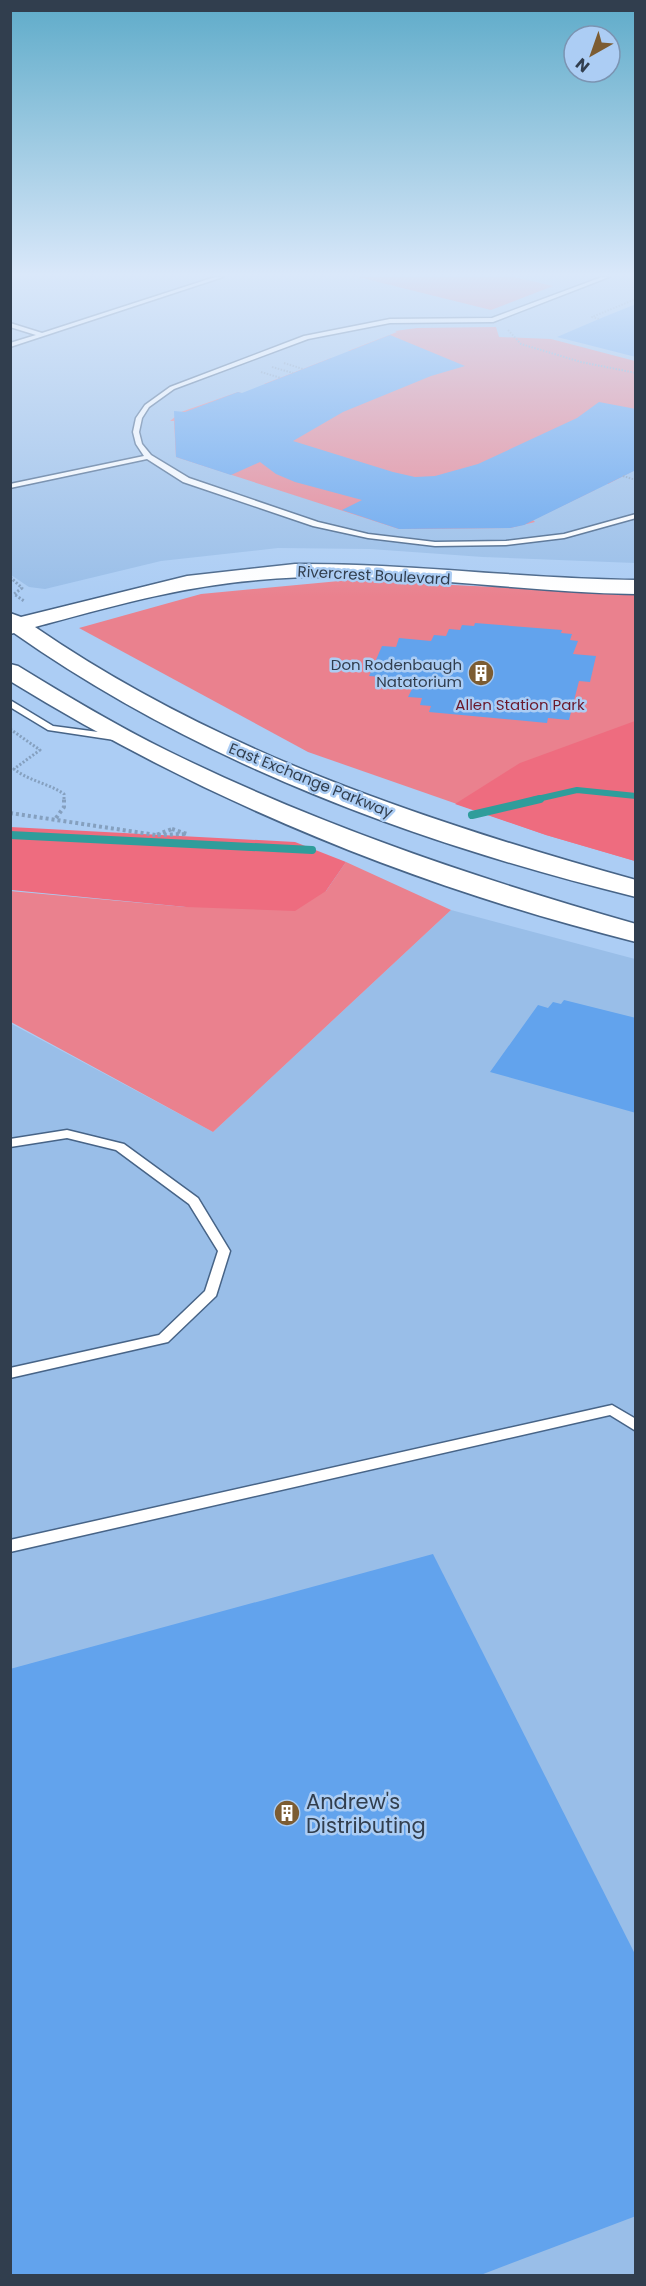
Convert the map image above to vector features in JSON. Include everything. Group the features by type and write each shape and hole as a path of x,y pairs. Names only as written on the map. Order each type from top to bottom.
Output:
{"main road":[{"name":"Rivercrest Boulevard","path":"14,616 222,576 399,566 636,571"},
{"name":"Rivercrest Boulevard","path":"399,566 523,584 636,587"},
{"name":"East Exchange Parkway","path":"14,616 107,686 255,759 412,821 636,889"},
{"path":"10,671 123,738 213,783 320,827 557,911 636,933"},
{"path":"557,911 590,876"}],"lane":[{"path":"183,384 157,398 139,418 136,435 148,457 171,472 202,486 336,529 389,539 456,544 520,542 586,531 636,516"},
{"path":"10,486 148,457"},
{"path":"10,703 51,728 123,738"},
{"path":"10,1143 67,1134 120,1147 194,1201 224,1251 211,1293 163,1339 10,1373"},
{"path":"10,1546 612,1410 636,1426"}],"path":[{"path":"623,476 636,480"},
{"path":"10,578 22,588 15,594 14,616"},
{"path":"10,729 40,750 14,769 20,775 55,786 64,794 64,807 56,818"},
{"path":"10,813 56,818 167,837 187,834 180,829 163,831 156,835"}],"shaded area":[{"path":"11,384 635,384 635,563 483,557 370,549 278,548 161,561 45,589 29,587 11,575"},
{"path":"635,721 635,861 546,835 455,804 520,763"},
{"path":"10,827 295,842 346,862 326,891 295,911 186,907 11,890"},
{"path":"451,910 635,959 635,2275 11,2275 10,1023 213,1132"}],"green space":[{"path":"264,384 635,384 635,470 608,484 591,479 595,490 533,520 535,522 510,528 399,529 176,457 174,421 170,421 181,412 238,392 259,398 271,387"},
{"name":"Allen Station Park","path":"350,580 635,594 635,861 546,835 308,752 79,628 201,594"},
{"path":"346,862 451,910 213,1132 11,1022 10,891 186,907 326,891"}],"building":[{"path":"266,384 412,384 343,412 293,441 415,477 435,476 478,464 577,418 599,402 636,409 636,470 524,525 510,528 399,529 342,510 362,500 295,482 276,474 260,462 231,475 176,457 174,411 185,412 238,392 242,393"},
{"name":"Don Rodenbaugh Natatorium","path":"475,623 562,630 561,633 572,634 570,640 578,641 573,654 596,656 590,682 579,681 569,720 548,718 547,723 429,712 431,706 420,705 422,698 408,697 412,689 378,686 381,677 369,676 382,646 396,647 399,638 431,641 434,635 446,636 449,629 460,630 462,625 474,626"},
{"path":"564,1000 636,1018 636,1113 490,1072 538,1005 548,1008 553,1002 561,1004"},
{"name":"Andrew's Distributing","path":"433,1554 636,1956 636,2216 478,2276 10,2276 10,1669"}],"waterway":[{"path":"533,800 577,790 636,796"},
{"path":"472,815 540,799"},
{"path":"10,835 312,850"}],"place":[{"name":"Don Rodenbaugh Natatorium","path":"481,673"},
{"name":"Andrew's Distributing","path":"287,1813"}]}
